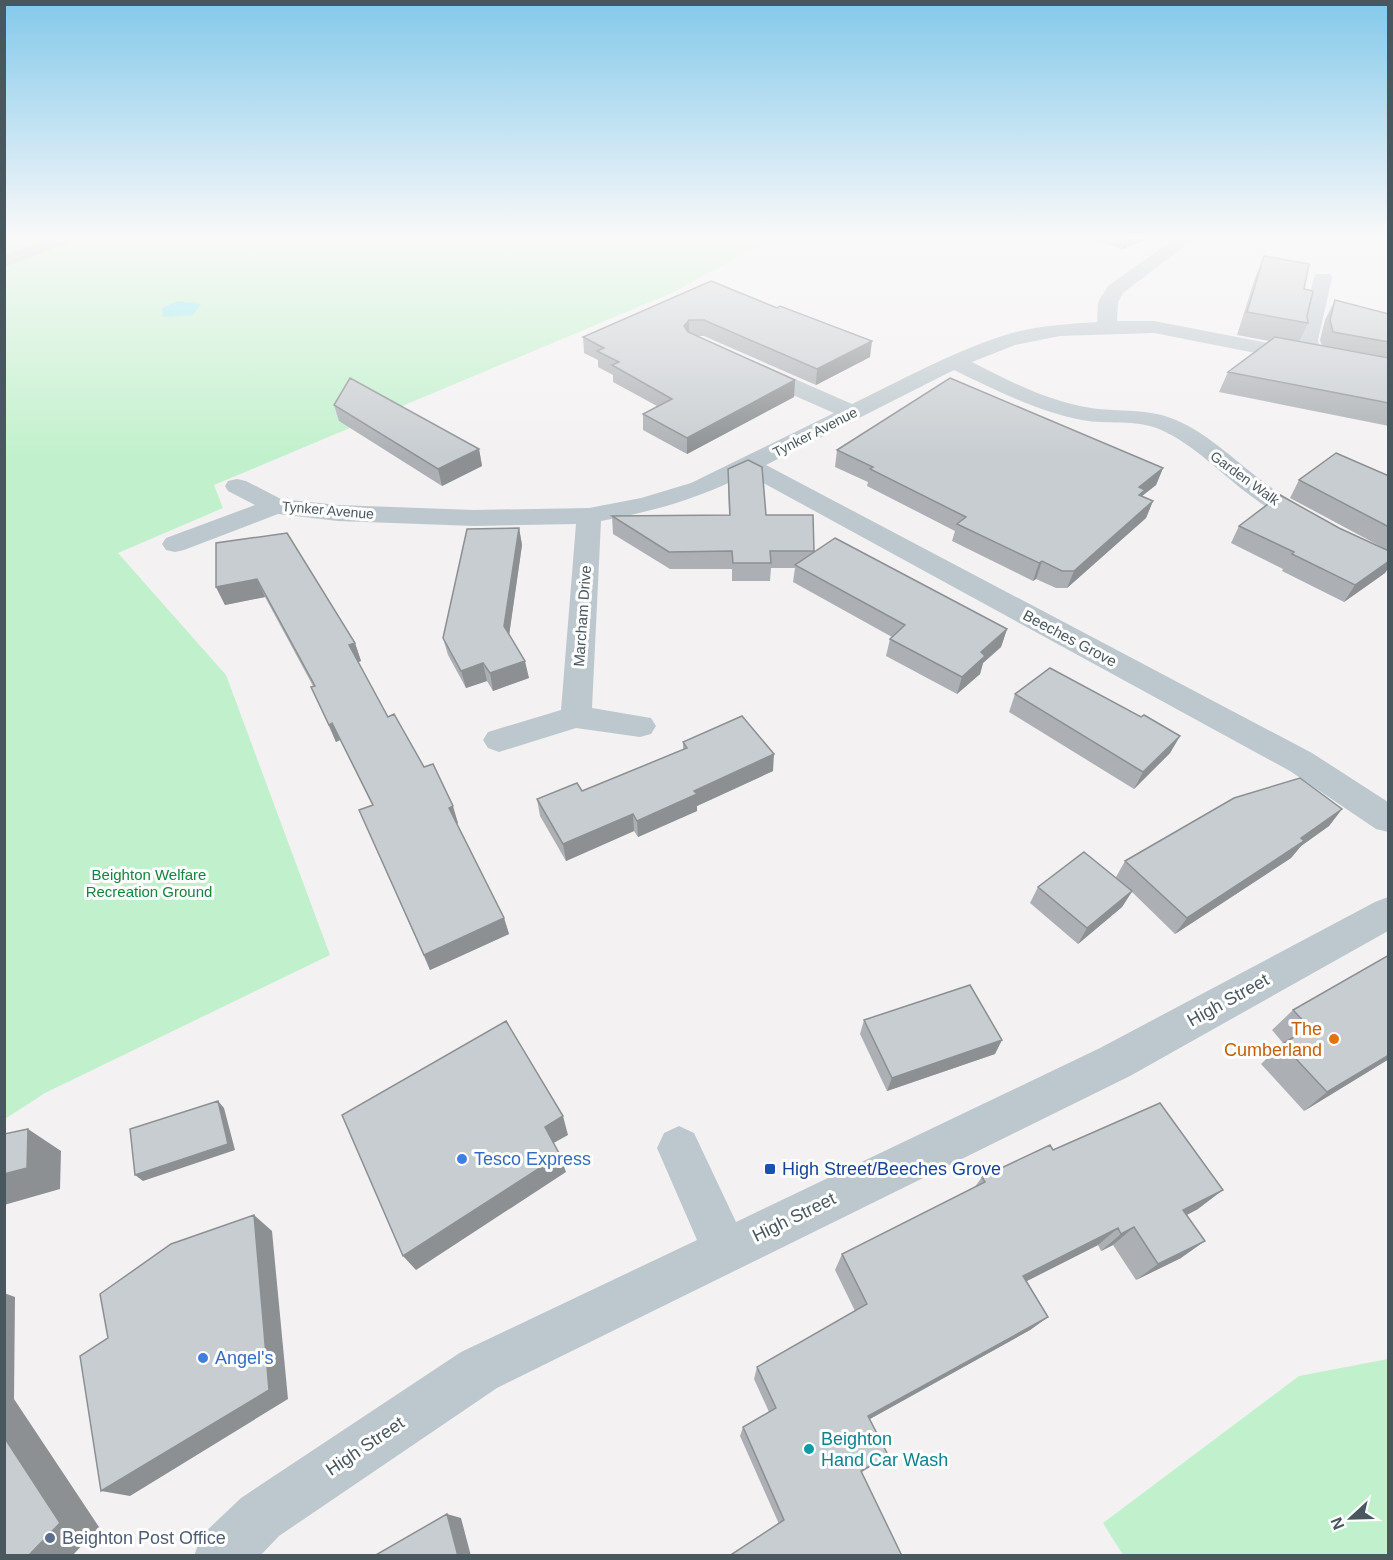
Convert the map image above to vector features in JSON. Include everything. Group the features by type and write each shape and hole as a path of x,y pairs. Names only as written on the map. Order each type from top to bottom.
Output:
{"street":[{"path":"1107,327 1108,312"},
{"path":"1312,358 1308,340 1315,312"},
{"name":"Tynker Avenue","path":"237,486 275,506 338,513 474,518 589,516 646,505 700,488 954,362 1010,340 1060,330 1154,327 1389,373"},
{"path":"739,362 853,413"},
{"name":"Garden Walk","path":"954,362 1017,392 1052,406 1084,414 1091,424 1143,417 1167,424 1196,442 1272,500 1389,563"},
{"name":"Beeches Grove","path":"748,465 1301,762 1389,819"},
{"path":"175,544 275,506"},
{"name":"Marcham Drive","path":"576,717 589,516"},
{"path":"499,740 576,717 640,726"},
{"name":"High Street","path":"221,1556 260,1517 479,1370 1114,1062 1389,913"},
{"path":"679,1148 725,1250"}],"green space":[{"name":"Beighton Welfare Recreation Ground","path":"5,312 627,312 214,485 223,508 118,553 226,675 330,955 45,1093 5,1119"},
{"path":"1388,1359 1388,1555 1123,1555 1103,1523 1299,1376"}],"water":[{"path":"162,312 195,312 193,315 163,317"}],"building":[{"path":"641,312 795,312 872,341 817,369 704,320 689,320 684,326 688,332 795,380 687,438 643,414 672,399 612,365 619,362 597,351 604,348 583,337"},
{"path":"1247,312 1308,312 1308,323"},
{"path":"1332,312 1381,312 1389,314 1389,342 1333,332 1330,320"},
{"path":"1275,337 1389,358 1389,403 1228,372"},
{"path":"350,378 479,449 438,469 334,405"},
{"path":"950,378 1163,468 1139,487 1145,490 1139,495 1153,501 1074,571 1062,571 1042,561 1039,563 957,524 966,517 837,450"},
{"path":"1336,453 1389,476 1389,527 1299,480"},
{"path":"748,460 762,467 766,515 813,515 814,551 770,551 771,563 733,563 732,551 669,552 612,516 730,515 728,469"},
{"path":"1280,495 1339,528 1389,551 1389,561 1355,585 1239,526"},
{"path":"519,528 504,626 525,661 490,673 483,663 461,671 443,638 467,529"},
{"path":"287,533 355,643 349,645 388,717 394,714 424,767 433,764 453,806 449,808 504,918 424,955 359,810 373,805 332,723 329,725 311,687 315,686 257,579 216,587 216,543"},
{"path":"835,538 1007,629 981,652 985,656 962,677 890,639 905,625 795,565"},
{"path":"1050,668 1141,717 1144,715 1180,736 1143,772 1015,694"},
{"path":"742,716 774,754 694,791 697,794 637,821 633,814 563,844 537,799 577,783 582,791 687,748 683,742"},
{"path":"1300,778 1342,809 1301,838 1304,841 1187,918 1125,861 1234,798"},
{"path":"1084,852 1132,891 1087,928 1038,887"},
{"name":"The Cumberland","path":"1389,955 1389,1055 1327,1092 1282,1044 1310,1028 1293,1010"},
{"path":"970,985 1002,1040 892,1078 864,1020"},
{"name":"Tesco Express","path":"506,1021 563,1116 545,1127 560,1155 403,1256 342,1115"},
{"path":"218,1101 228,1144 135,1175 130,1129"},
{"path":"1160,1103 1223,1190 1183,1210 1205,1241 1158,1264 1134,1227 1121,1234 1118,1228 1023,1276 1048,1317 868,1416 888,1455 861,1471 902,1556 729,1556 784,1520 743,1427 776,1408 757,1367 867,1304 842,1254 985,1182 982,1177 1050,1145 1053,1150"},
{"path":"28,1129 27,1168 4,1174 4,1134"},
{"name":"Angel's","path":"254,1215 269,1390 101,1491 80,1356 108,1338 100,1294 171,1244"},
{"path":"4,1437 60,1523 28,1556 4,1556"},
{"path":"447,1514 458,1556 374,1556"}],"place":[{"name":"The Cumberland","path":"1334,1039"},
{"name":"Tesco Express","path":"462,1159"},
{"name":"High Street/Beeches Grove","path":"770,1169"},
{"name":"Angel's","path":"203,1358"},
{"name":"Beighton Hand Car Wash","path":"809,1449"},
{"name":"Beighton Post Office","path":"50,1538"}]}
